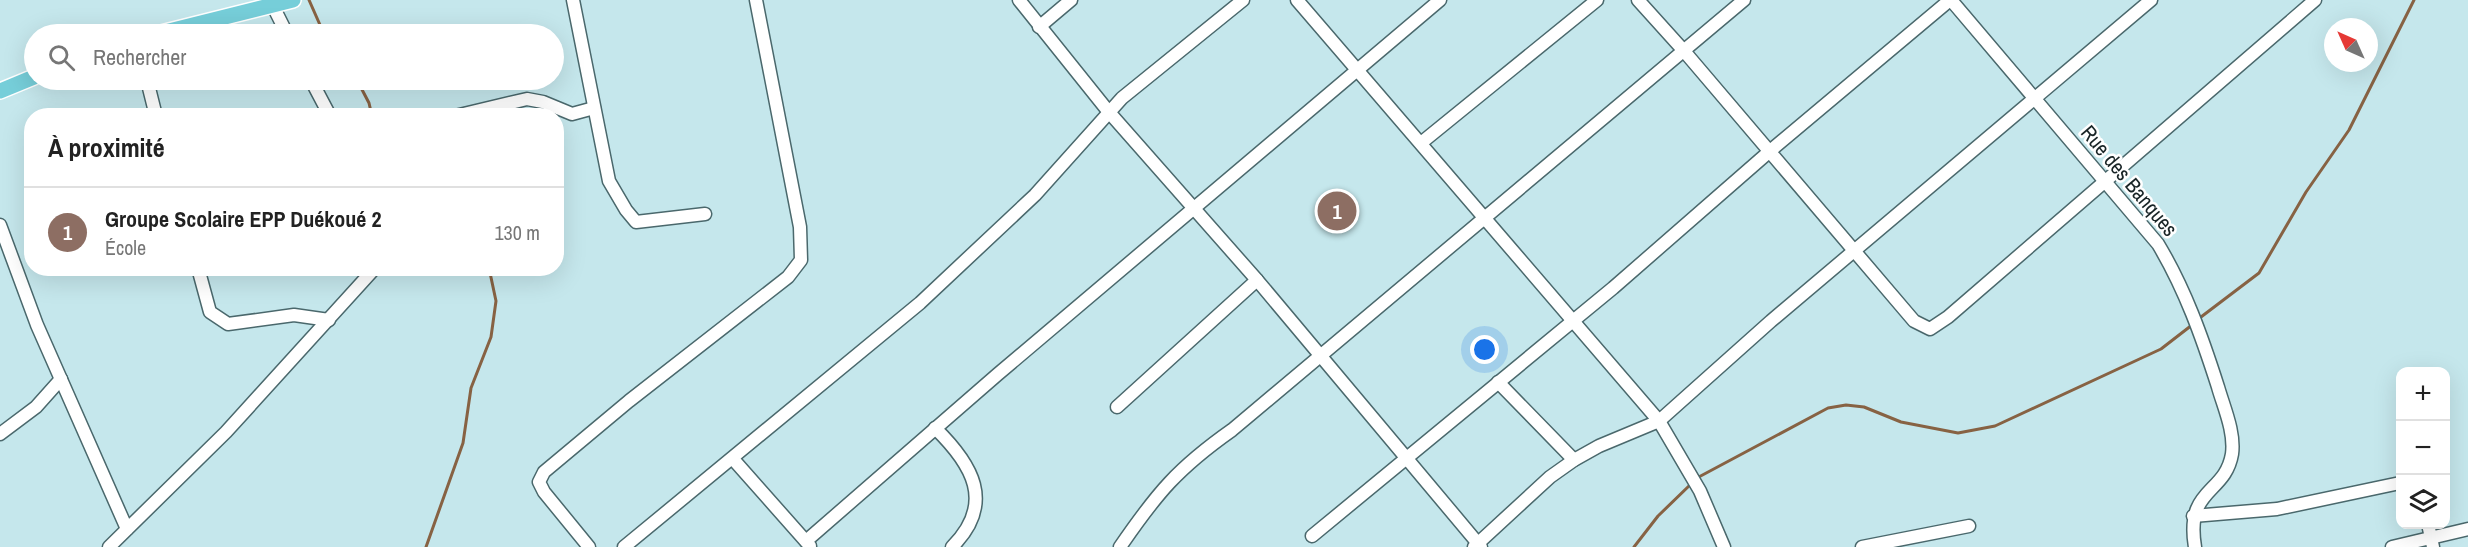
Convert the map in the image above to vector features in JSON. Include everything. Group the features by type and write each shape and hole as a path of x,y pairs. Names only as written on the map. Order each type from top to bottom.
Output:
{"main road":[{"path":"192,24 270,2 293,0"},
{"path":"0,91 24,81"}],"street":[{"path":"573,0 609,181 626,210 636,222 705,214"},
{"path":"588,547 544,492 539,482 544,472 629,401 772,290 796,269 801,260 800,227 756,0"},
{"path":"1018,0 1108,111 1257,280 1477,546 1550,477 1574,460 1599,446 1659,422 1772,321 2151,0"},
{"path":"1039,27 1071,0"},
{"path":"624,547 920,303 1035,195 1108,111 1243,0"},
{"path":"1297,0 1485,216 1659,422 1700,491 1724,547"},
{"path":"733,459 808,544 935,428 1440,0"},
{"path":"1421,143 1597,0"},
{"path":"1638,0 1914,321 1930,329 1948,317 2315,0"},
{"path":"1120,547 1156,495 1173,476 1744,0"},
{"path":"1312,536 1671,239 1770,151 1951,0"},
{"name":"Rue des Banques","path":"1951,0 2158,244 2181,286 2209,359 2232,436 2232,454 2227,469 2200,502 2193,516"},
{"path":"270,2 282,24"},
{"path":"150,90 154,108"},
{"path":"316,90 326,108"},
{"path":"489,108 527,99 558,108"},
{"path":"564,111 572,114 594,108"},
{"path":"0,225 37,325 127,529"},
{"path":"200,276 210,312 228,324 294,315 329,320"},
{"path":"109,547 226,432 368,276"},
{"path":"1117,407 1257,280"},
{"path":"0,434 36,408 61,379"},
{"path":"1498,382 1574,460"},
{"path":"935,428 962,458 975,484 974,512 962,537 952,547"},
{"path":"2195,547 2193,516 2277,509 2396,484"},
{"path":"1862,547 1969,526"},
{"path":"2392,547 2432,543 2468,529"}],"waterway":[{"path":"309,0 320,24"},
{"path":"2197,320 2259,273 2306,192 2349,130 2414,0"},
{"path":"362,90 370,108"},
{"path":"426,547 463,443 471,388 491,337 496,301 491,276"},
{"path":"1695,479 1828,408 1846,405 1864,407 1901,422 1958,433 1995,426 2161,349 2192,325"},
{"path":"1634,547 1658,516 1691,484"}],"place":[{"name":"Groupe Scolaire EPP Duékoué 2","path":"1337,211"}]}
